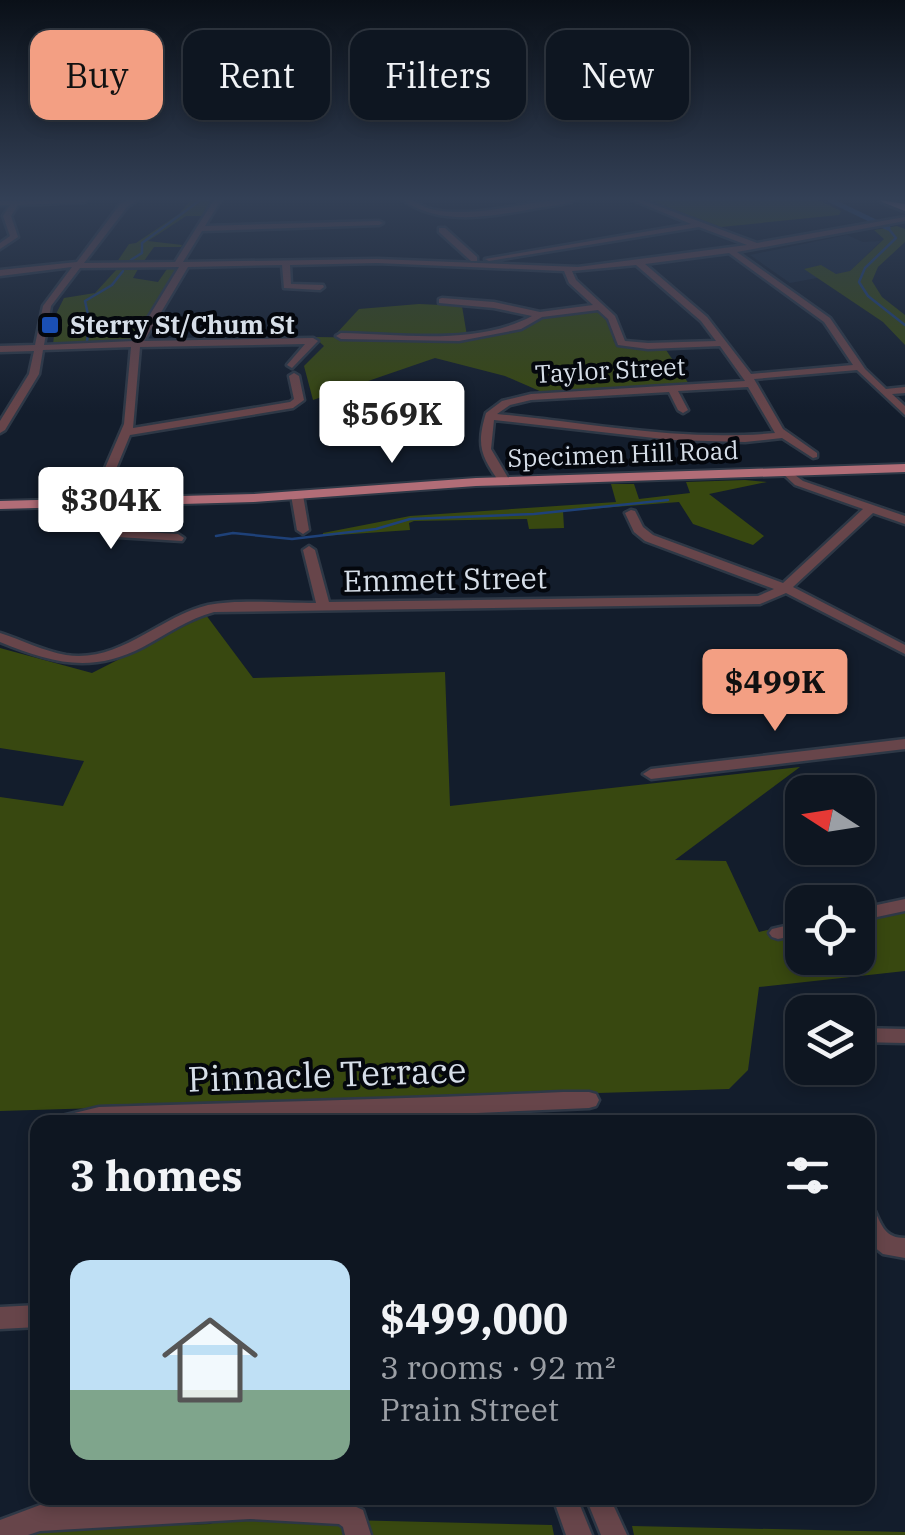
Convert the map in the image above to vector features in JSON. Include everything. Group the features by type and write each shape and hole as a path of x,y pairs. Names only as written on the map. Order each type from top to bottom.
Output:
{"main road":[{"name":"Specimen Hill Road","path":"0,506 297,495 504,481 905,468"}],"street":[{"path":"2,425 34,374 47,306 71,272"},
{"path":"96,503 126,432 132,405 133,355 178,272"},
{"path":"286,272 287,286 320,288"},
{"path":"568,272 572,281 614,322 618,340 626,344 724,344"},
{"path":"649,272 691,306 724,344 782,435 813,455"},
{"path":"761,272 828,320 859,367 905,412"},
{"path":"442,301 540,314 602,308"},
{"path":"341,336 460,338 518,326 540,314"},
{"path":"0,349 314,341 293,370 298,402 126,432"},
{"name":"Taylor Street","path":"490,416 500,406 525,398 672,390 859,367"},
{"path":"672,390 684,410"},
{"path":"884,392 905,390"},
{"path":"504,481 483,448 490,416 562,422 655,438 782,435"},
{"path":"787,472 794,481 905,520"},
{"path":"297,495 303,530"},
{"path":"127,502 120,532 178,538"},
{"name":"Emmett Street","path":"0,637 55,656 88,660 116,653 199,611 752,601 773,596 784,588 871,508"},
{"path":"631,513 640,532 655,541 822,604 905,650"},
{"path":"309,550 322,606"},
{"path":"650,774 905,744"},
{"path":"875,912 905,906"},
{"path":"778,933 785,932"},
{"path":"875,1036 905,1036"},
{"name":"Pinnacle Terrace","path":"433,1115 520,1100 589,1100"},
{"name":"Pinnacle Terrace","path":"99,1115 379,1106 407,1115"},
{"path":"875,1235 883,1244 905,1248"},
{"path":"0,1318 30,1316"},
{"path":"568,1505 579,1535"},
{"path":"601,1505 614,1535"},
{"path":"5,1529 40,1518 250,1507 341,1512 354,1518 358,1535"}],"shaded area":[{"path":"774,272 849,272 849,272 790,283"}],"green space":[{"path":"115,272 137,272 133,278 158,282 165,272 177,272 136,341 53,344 57,312 64,298 95,293"},
{"path":"808,272 876,272 872,281 882,297 905,315 905,345 883,322"},
{"path":"419,304 462,306 467,336 336,334 359,309"},
{"path":"597,310 611,320 614,342 630,347 664,347 689,384 542,392 505,376 435,358 313,400 304,366 324,346 314,337 468,339 532,324 548,315"},
{"path":"686,482 767,482 709,494 764,536 753,545 693,524 679,502 563,511 564,528 529,529 527,519 414,521 409,523 410,530 323,536 410,516 616,502 611,484 634,484 639,499 690,493"},
{"path":"206,615 253,678 445,672 450,806 800,767 675,860 726,861 759,932 785,926 785,975 868,975 759,987 748,1070 729,1089 0,1111 0,797 63,806 84,761 0,748 0,648 92,673"},
{"path":"905,898 905,971 875,974 875,905"},
{"path":"227,1517 552,1525 554,1535 0,1535 0,1530 210,1524"},
{"path":"632,1526 905,1532 905,1535 634,1535"}],"waterway":[{"path":"87,341 90,324 85,301 112,285 123,272"},
{"path":"863,272 859,282 868,296 905,325"},
{"path":"89,335 131,331"},
{"path":"216,536 233,533 292,539 376,529 410,519 534,514 668,500"}],"place":[{"name":"Sterry St/Chum St","path":"50,325"}]}
